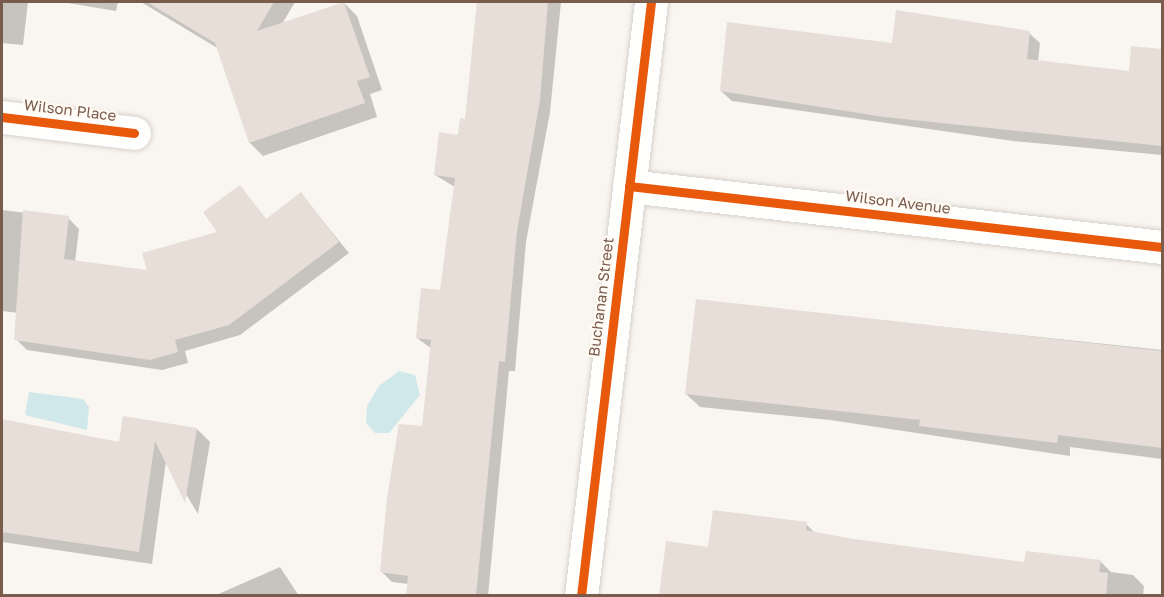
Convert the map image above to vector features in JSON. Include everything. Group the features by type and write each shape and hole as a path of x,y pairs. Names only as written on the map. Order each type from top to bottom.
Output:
{"street":[{"name":"Buchanan Street","path":"581,596 651,2"},
{"name":"Wilson Place","path":"2,117 134,133"},
{"name":"Wilson Avenue","path":"629,186 1162,248"}],"water":[{"path":"399,371 415,375 420,395 389,433 375,433 366,423 367,406 379,386"},
{"path":"29,392 83,399 89,407 87,430 25,415"}],"building":[{"path":"147,2 274,2 257,31 344,2 370,77 357,81 365,103 249,143 215,43"},
{"path":"477,2 548,2 540,100 517,231 505,362 499,361 476,596 406,596 408,576 380,572 387,498 399,424 422,426 431,340 416,338 421,288 440,290 455,178 434,175 439,132 458,135 460,118 465,119"},
{"path":"896,10 1030,31 1027,59 1129,71 1131,46 1162,49 1162,146 884,117 720,91 727,22 892,43"},
{"path":"240,185 266,219 301,192 339,242 229,325 175,340 178,352 150,360 14,340 23,210 69,216 64,259 147,270 142,253 217,232 203,212"},
{"path":"696,299 1162,351 1162,448 1058,435 1057,443 919,426 920,420 685,394"},
{"path":"123,416 197,428 185,503 155,441 139,552 2,532 2,419 119,442"},
{"path":"713,510 807,522 806,530 847,538 1024,562 1026,551 1101,560 1099,572 1108,573 1106,596 659,596 666,541 708,547"}],"cycle path":[{"path":"581,596 651,2"},
{"path":"2,117 134,133"},
{"path":"629,186 1162,247"}]}
